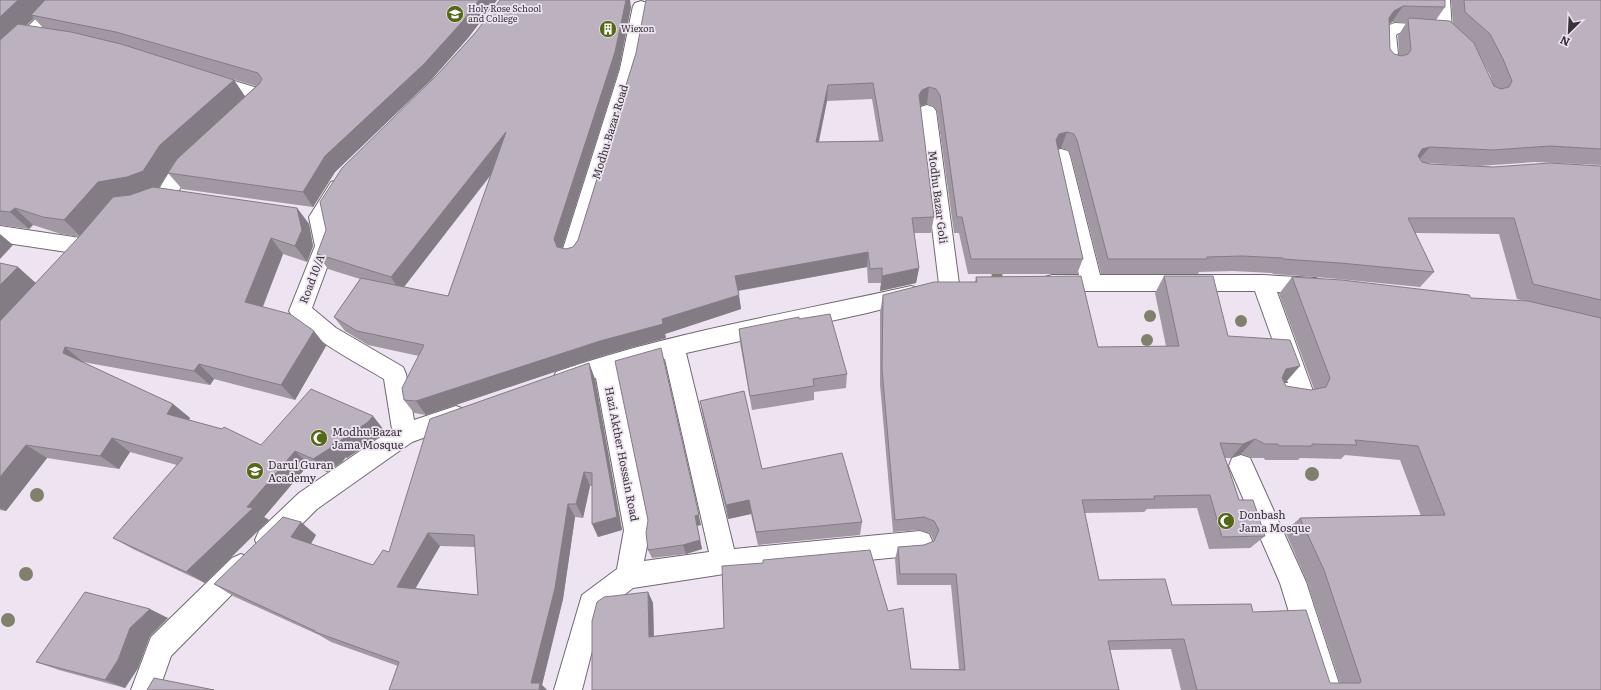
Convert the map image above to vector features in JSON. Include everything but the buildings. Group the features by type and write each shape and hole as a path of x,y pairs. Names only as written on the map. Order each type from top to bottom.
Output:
{"street":[{"path":"64,0 23,40 65,40"},
{"path":"1390,65 1388,34 1395,28 1450,36 1442,0"},
{"name":"Modhu Bazar Road","path":"571,255 630,69 644,3"},
{"path":"197,75 262,95 240,116"},
{"name":"Modhu Bazar Goli","path":"927,111 949,284"},
{"path":"189,198 159,197 182,170 207,146"},
{"path":"1060,156 1091,282"},
{"name":"Road 10/A","path":"348,173 312,216 325,246 300,311 328,334 395,374 404,434"},
{"path":"0,234 92,241 71,264"},
{"path":"1028,283 1263,283 1336,288"},
{"path":"1263,283 1303,394 1280,393"},
{"path":"545,385 604,365 673,347 882,301 949,284 973,284"},
{"path":"673,347 724,562"},
{"name":"Hazi Akther Hossain Road","path":"604,365 637,530 628,576"},
{"path":"145,690 162,647 308,501 404,434 478,408"},
{"path":"1241,466 1293,582 1327,690"},
{"path":"568,690 591,604 628,576 724,562 920,543"}],"place":[{"name":"Holy Rose School and College","path":"455,14"},
{"name":"Wiexon","path":"608,29"},
{"name":"Modhu Bazar Jama Mosque","path":"319,438"},
{"name":"Darul Guran Academy","path":"255,471"},
{"name":"Donbash Jama Mosque","path":"1226,521"}]}
